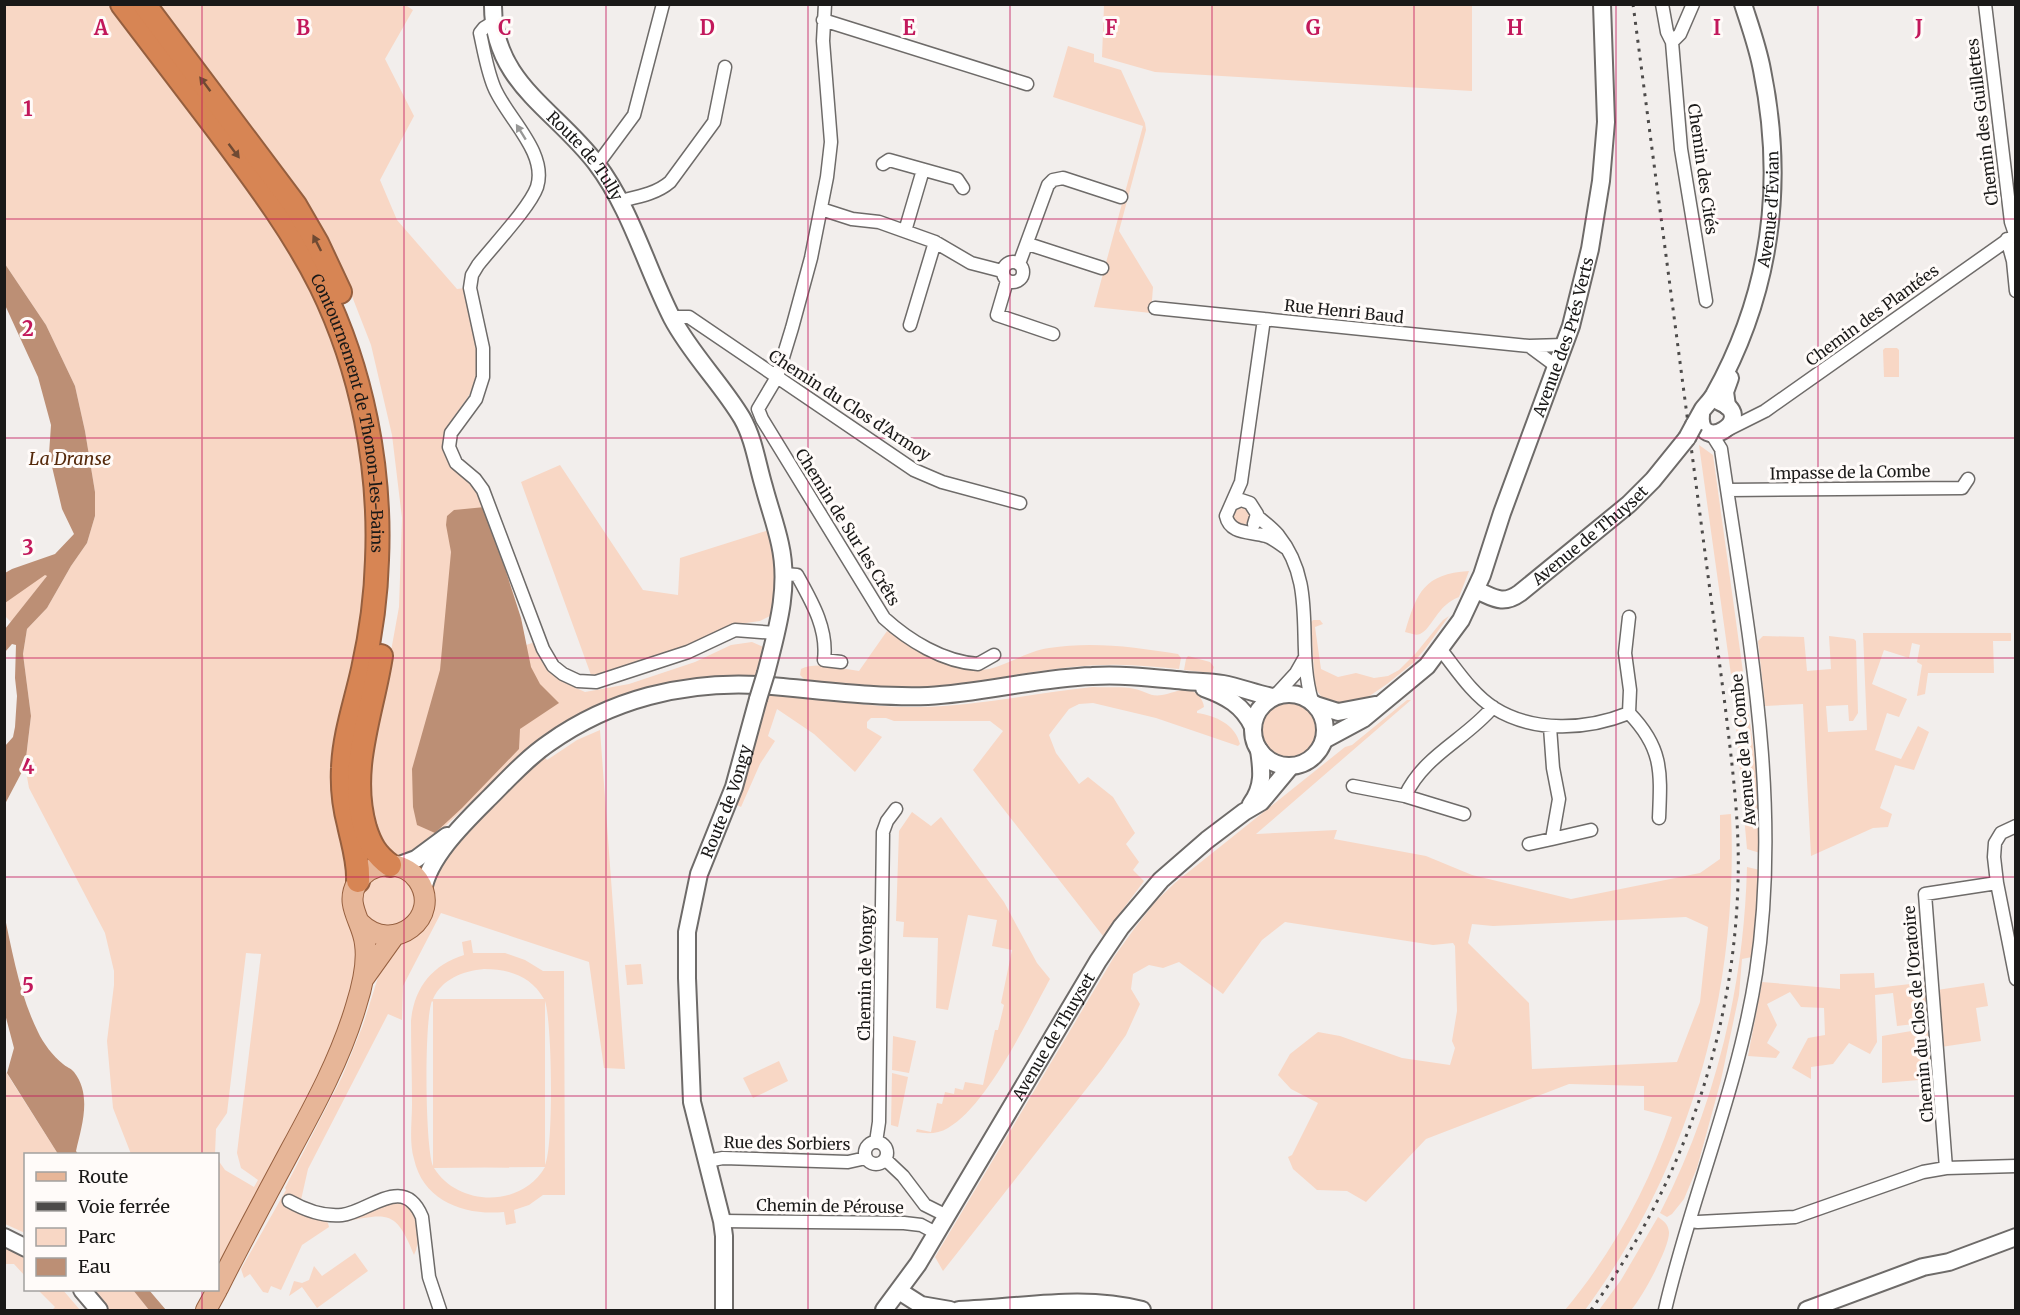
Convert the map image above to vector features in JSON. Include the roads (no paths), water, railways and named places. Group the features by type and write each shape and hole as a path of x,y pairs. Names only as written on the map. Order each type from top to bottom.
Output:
{"highway":[{"name":"Contournement de Thonon-les-Bains","path":"122,4 260,186 287,227 312,269 332,311 360,397 374,473 378,542 370,634 343,765 345,804 358,865 358,881"},
{"name":"Contournement de Thonon-les-Bains","path":"144,4 272,173 307,225 350,314 373,386 388,466 393,525 392,564 385,636 363,741 358,780 369,839 377,854 394,865"}],"main road":[{"path":"219,1285 322,1091 350,1025 363,980 365,944 360,923 352,906 353,893 358,881 372,869 394,865 413,875 423,891 423,909 418,920 405,932 394,936 375,934 360,923"},
{"path":"363,980 394,936"},
{"path":"206,1311 216,1291"}],"street":[{"name":"Route de Tully","path":"494,4 494,22 500,47 513,74 533,99 582,146 597,165 620,201 672,317"},
{"path":"597,165 634,115 663,4"},
{"path":"777,377 805,285 827,177 831,142 823,41 825,4"},
{"name":"Avenue des Prés Verts","path":"1441,650 1461,620 1476,590 1564,345 1585,272 1601,181 1606,107 1602,4"},
{"name":"Chemin des Cités","path":"1662,4 1667,32 1672,42 1681,149 1706,301"},
{"path":"1672,42 1680,34 1693,4"},
{"name":"Avenue d'Évian","path":"1704,428 1752,306 1766,255 1772,207 1773,169 1767,98 1757,51 1743,4"},
{"name":"Avenue d'Évian","path":"1704,428 1732,422 1725,396 1727,385 1751,327 1768,272 1775,237 1780,190 1780,143 1775,97 1767,57 1752,4"},
{"name":"Chemin des Guillettes","path":"1985,4 2011,222 2016,291"},
{"path":"823,20 1027,84"},
{"path":"494,22 480,33 489,72 495,89 528,143 536,161 537,186 530,200 472,275 470,288 483,348 483,377 479,393 454,426 449,442 453,458 483,490 546,655 553,666 569,678 596,682 688,652 735,630 776,633"},
{"path":"620,201 662,189 670,182 714,122 725,67"},
{"path":"882,164 889,160 957,179 963,188"},
{"path":"905,231 923,170"},
{"path":"1053,334 997,315 1009,262 1019,264 1048,185 1053,180 1063,178 1121,197"},
{"path":"821,209 852,219 879,222 905,231 935,242 971,263 1005,276"},
{"name":"Chemin des Plantées","path":"1704,428 1748,421 1779,402 2012,236"},
{"path":"910,325 935,242"},
{"path":"1028,244 1102,268"},
{"name":"Rue Henri Baud","path":"1155,308 1529,346 1564,345"},
{"name":"Route de Vongy","path":"672,317 690,346 724,391 747,430 779,539 784,574 782,608 766,673 734,787 699,874 687,932 691,1090 694,1114 722,1221 724,1311"},
{"name":"Chemin du Clos d'Armoy","path":"672,317 689,317 914,470 942,482 1020,502"},
{"path":"1264,319 1241,482 1226,513 1227,522 1234,530 1270,537 1286,548"},
{"path":"1529,346 1556,366"},
{"name":"Chemin de Sur les Crêts","path":"777,377 758,409 884,618 912,639 950,659 978,664 994,655"},
{"path":"1704,428 1717,402 1748,421"},
{"name":"Avenue de la Combe","path":"1665,1311 1744,1035 1758,957 1765,889 1767,817 1762,746 1721,449 1704,428"},
{"name":"Avenue de Thuyset","path":"1476,590 1505,600 1512,599 1623,510 1704,428"},
{"name":"Impasse de la Combe","path":"1727,490 1962,488 1968,479"},
{"path":"1188,681 1232,700 1245,712 1253,727 1254,739 1259,750 1273,762 1291,766 1302,764 1319,750 1324,740 1324,722 1314,703 1304,659 1303,588 1297,569 1275,532 1257,516 1255,509 1248,502 1241,482"},
{"path":"1232,504 1238,501 1248,502"},
{"path":"1245,531 1252,526 1257,516"},
{"path":"784,574 797,575 810,598 825,640 824,660 841,662"},
{"path":"1629,617 1625,652 1630,690 1629,713 1645,729 1657,758 1660,774 1659,818"},
{"path":"1324,740 1363,719 1378,704 1419,674 1441,650 1477,694 1493,708 1510,716 1550,727 1595,723 1629,713"},
{"path":"1253,727 1259,710 1296,674 1304,659"},
{"path":"394,865 416,859 464,822 532,756 564,732 618,706 676,689 716,685 756,685 872,695 928,696 1082,676 1142,676 1222,684 1274,697 1300,695 1333,711 1345,712 1378,704"},
{"path":"1405,796 1418,773 1430,760 1484,719 1493,708"},
{"path":"1550,727 1553,768 1559,799 1552,839"},
{"name":"Avenue de Thuyset","path":"1244,812 1261,787 1259,750"},
{"name":"Avenue de Thuyset","path":"884,1311 936,1233 1121,927 1146,896 1176,866 1244,812 1265,799 1291,766"},
{"path":"1353,786 1405,796 1464,814"},
{"name":"Chemin de Vongy","path":"876,1142 879,1122 884,826 896,809"},
{"path":"423,891 432,865 464,822"},
{"path":"2016,826 2004,830 1995,843 1994,857 2016,978"},
{"path":"1529,844 1591,830"},
{"name":"Chemin du Clos de l'Oratoire","path":"1946,1168 1925,894 1997,883"},
{"path":"876,1142 886,1148 885,1159 875,1164 866,1158 867,1147 876,1142"},
{"name":"Rue des Sorbiers","path":"707,1161 723,1158 848,1162 866,1158"},
{"path":"885,1159 903,1176 925,1205 946,1216"},
{"path":"1690,1221 1795,1217 1912,1175 1946,1168 2016,1166"},
{"path":"289,1201 309,1211 333,1215 355,1212 388,1197 400,1197 411,1201 422,1217 429,1278 440,1311"},
{"name":"Chemin de Pérouse","path":"722,1221 904,1223 921,1225 936,1233"},
{"path":"4,1229 24,1238"},
{"path":"1807,1311 1923,1267 1946,1252 2013,1232"},
{"path":"4,1237 24,1247"},
{"name":"Avenue de la Combe","path":"1659,1311 1670,1290"},
{"path":"71,1291 86,1311"},
{"path":"83,1291 99,1311"},
{"path":"899,1291 915,1302 939,1310"},
{"path":"959,1311 1084,1302 1118,1305 1142,1311"}],"water":[{"name":"La Dranse","path":"5,264 46,325 75,386 95,492 95,516 87,543 47,608 27,629 23,654 31,716 25,766 5,804 5,746 13,737 17,696 16,645 12,644 5,652 5,629 47,576 45,575 5,603 5,573 55,554 74,534 62,509 49,454 51,425 38,377 5,305"},
{"path":"485,507 521,618 531,667 540,684 559,703 520,729 519,749 435,833 417,825 413,807 412,769 440,670 451,552 446,525 447,516 454,510"},
{"path":"4,913 26,1004 40,1036 59,1061 74,1072 83,1090 84,1110 77,1153 57,1153 7,1073 14,1048 5,1014"},
{"path":"134,1291 150,1291 166,1310 149,1310"}],"railway":[{"path":"1591,1310 1623,1262 1651,1212 1676,1161 1697,1107 1726,996 1734,940 1738,882 1737,816 1728,727 1633,4"}]}
